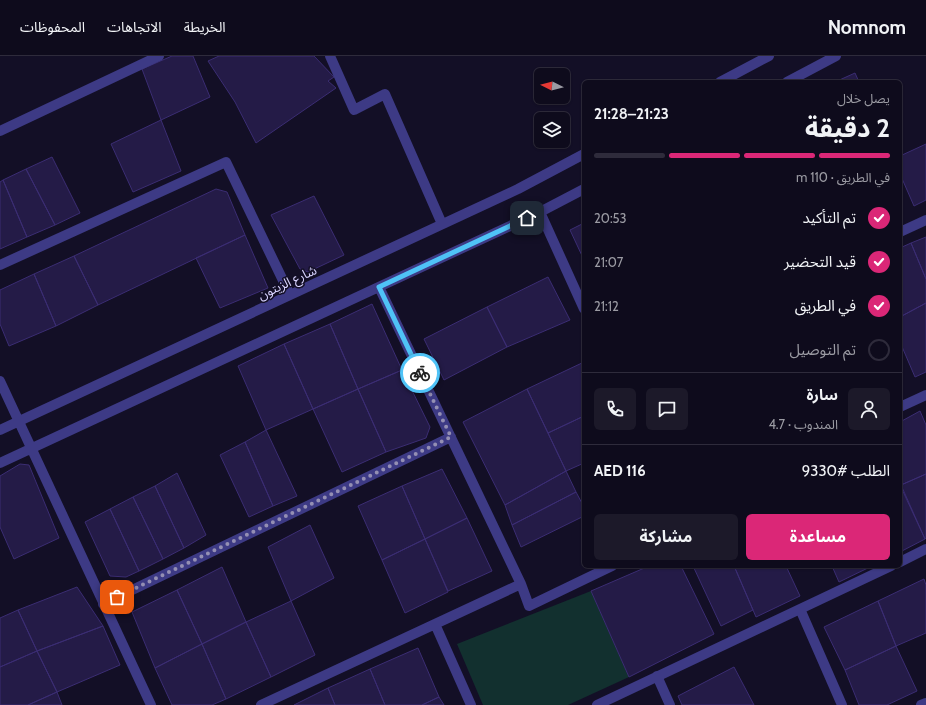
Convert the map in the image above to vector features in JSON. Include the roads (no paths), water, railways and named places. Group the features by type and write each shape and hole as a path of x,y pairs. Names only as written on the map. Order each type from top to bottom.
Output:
{"street":[{"path":"0,131 159,56"},
{"path":"330,56 354,110 385,94 442,224"},
{"path":"724,80 769,56"},
{"path":"791,80 836,56"},
{"name":"شارع الزيتون","path":"0,430 518,189 582,155"},
{"path":"0,265 226,162 290,295"},
{"path":"0,463 540,212 582,190"},
{"path":"540,212 582,305"},
{"path":"902,231 926,220"},
{"path":"379,287 521,584 529,606 608,568"},
{"path":"0,382 151,705"},
{"path":"902,406 926,395"},
{"path":"103,604 451,437"},
{"path":"902,561 926,549"},
{"path":"597,705 887,568"},
{"path":"261,705 521,584"},
{"path":"800,609 842,705"},
{"path":"435,624 471,705"},
{"path":"657,676 670,705"},
{"path":"921,705 926,702"}]}
